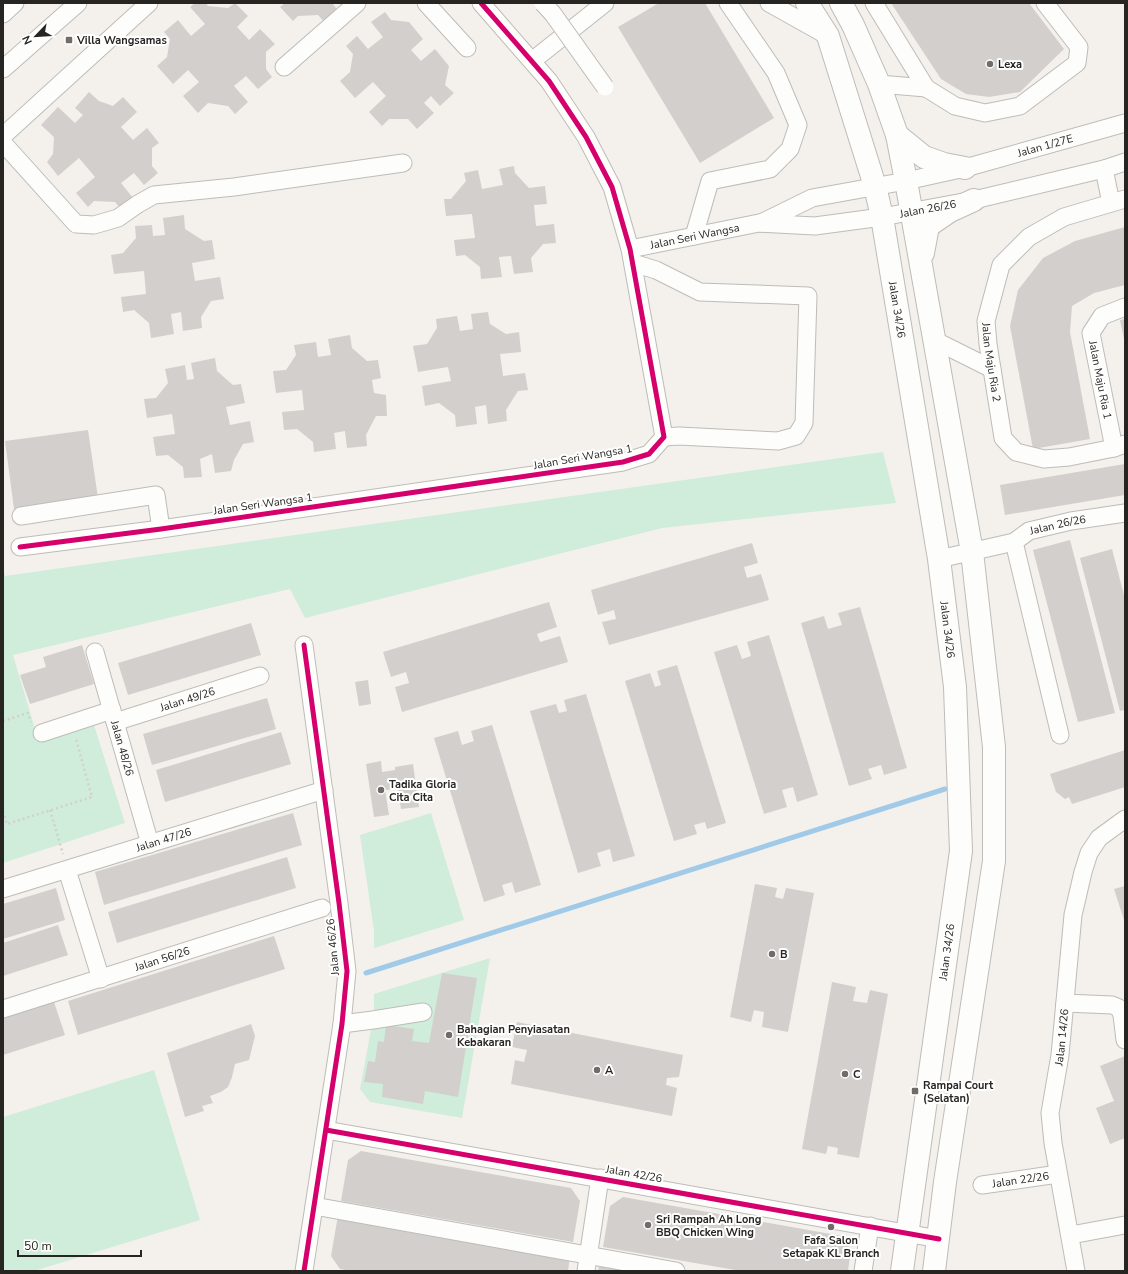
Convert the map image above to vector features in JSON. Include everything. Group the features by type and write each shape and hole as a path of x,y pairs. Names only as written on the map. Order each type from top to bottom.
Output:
{"main road":[{"name":"Jalan 34/26","path":"807,3 828,36 875,186 882,217 939,559 955,687 962,851 902,1271"},
{"path":"841,3 853,25 879,84 897,135 972,552 994,746 994,861 945,1182 934,1271"},
{"path":"897,135 924,156 944,164 965,168"},
{"path":"922,272 923,249 928,226 950,211 974,200"}],"street":[{"path":"3,14 15,3"},
{"path":"3,69 78,3"},
{"path":"3,136 149,3"},
{"path":"284,67 357,3"},
{"path":"426,3 467,48"},
{"path":"481,3 549,81 586,137 612,187 631,256 664,437 679,436 778,441 796,436 804,423 808,296 700,292 631,256"},
{"path":"543,3 553,14 605,87"},
{"path":"532,61 605,3"},
{"path":"694,236 710,181 770,169 790,149 798,124 776,73 728,3"},
{"path":"769,3 828,36"},
{"path":"874,3 926,88 955,106 985,113 1020,106 1077,63 1079,47 1045,3"},
{"path":"879,84 926,88"},
{"name":"Jalan 1/27E","path":"965,168 1125,123"},
{"path":"3,143 76,224 94,225 118,218 154,195 234,187 403,163"},
{"path":"974,200 1104,169 1125,162"},
{"path":"875,186 965,168"},
{"path":"1104,169 1118,201"},
{"name":"Jalan Seri Wangsa","path":"759,224 812,198 875,186"},
{"name":"Jalan 26/26","path":"882,217 974,200"},
{"name":"Jalan Maju Ria 2","path":"1118,201 1064,216 1029,237 1001,265 986,321 1003,438 1016,452 1044,459 1069,457 1119,446"},
{"name":"Jalan Seri Wangsa","path":"631,256 694,236 759,224 815,226 882,217"},
{"name":"Jalan Maju Ria 1","path":"1119,446 1091,333 1102,316 1125,307"},
{"path":"934,340 992,369"},
{"name":"Jalan Seri Wangsa 1","path":"20,547 161,529 623,462 649,454 664,437"},
{"path":"20,516 156,495 161,529"},
{"name":"Jalan 26/26","path":"939,559 1014,542 1030,531 1071,522 1125,513"},
{"path":"1014,542 1060,735"},
{"name":"Jalan 46/26","path":"304,645 347,970 342,1024 304,1271"},
{"name":"Jalan 48/26","path":"95,652 150,844"},
{"name":"Jalan 49/26","path":"37,731 114,716 260,676"},
{"name":"Jalan 47/26","path":"3,889 324,790"},
{"name":"Jalan 14/26","path":"1076,1271 1071,1235 1058,1174 1050,1113 1060,1055 1074,915 1083,872 1089,853 1099,838 1125,819"},
{"path":"67,870 101,979"},
{"name":"Jalan 56/26","path":"3,1009 322,908"},
{"path":"1065,1003 1112,1005 1119,1008 1122,1015 1125,1040"},
{"path":"342,1024 423,1012"},
{"name":"Jalan 42/26","path":"326,1130 939,1239"},
{"name":"Jalan 22/26","path":"982,1185 1058,1174"},
{"path":"587,1263 600,1178"},
{"path":"314,1206 587,1263 676,1271"},
{"path":"1071,1235 1125,1225"},
{"path":"863,1271 870,1226"}],"path":[{"path":"3,721 28,713 37,731"},
{"path":"3,811 7,824 92,797 74,733"},
{"path":"50,810 67,870"}],"green space":[{"path":"883,452 896,503 662,528 305,618 290,589 13,655 38,739 94,725 125,823 3,863 3,565 5,576"},
{"path":"431,813 464,920 374,948 374,931 360,835"},
{"path":"490,958 462,1118 370,1102 360,1089 374,1013 374,994"},
{"path":"154,1070 200,1220 34,1271 3,1271 3,1117"}],"building":[{"path":"195,3 206,3 208,6 228,8 235,3 248,16 237,27 249,40 260,29 275,44 266,52 266,69 272,77 258,89 246,76 234,86 248,102 235,114 228,106 208,103 198,113 183,96 199,82 188,70 173,84 157,66 167,57 170,39 164,32 178,20 191,36 205,24 190,7"},
{"path":"285,3 332,3 340,13 327,25 318,15 298,16 293,21 280,7"},
{"path":"659,3 705,3 774,118 700,163 618,27"},
{"name":"Lexa","path":"891,3 1029,3 1064,49 1020,92 989,97 966,94 941,79"},
{"path":"385,12 391,20 409,22 423,39 411,50 421,61 435,49 449,66 445,85 454,93 440,106 431,96 424,103 434,113 417,129 408,119 389,119 382,126 369,112 386,96 373,82 355,98 340,81 350,72 353,54 346,46 357,36 368,49 383,37 371,22"},
{"path":"89,92 99,101 113,106 123,97 137,112 121,127 133,140 147,128 159,143 152,148 152,166 158,173 144,185 134,173 121,183 133,198 121,209 115,202 94,201 88,207 76,193 95,177 79,158 58,176 47,162 53,154 54,137 41,125 58,107 75,123 83,115 75,108"},
{"path":"514,166 515,173 529,188 545,186 547,204 534,205 536,226 554,224 556,243 543,244 531,258 533,272 514,274 511,256 499,257 502,277 481,279 480,267 465,255 456,256 454,240 475,238 472,214 446,216 444,199 451,199 466,181 464,173 478,170 482,189 503,185 499,169"},
{"path":"184,215 185,229 204,241 212,240 215,259 192,263 195,281 220,277 224,299 211,301 201,317 202,328 183,331 181,312 171,314 174,334 151,338 149,323 134,310 123,312 121,297 146,294 144,271 114,274 111,255 123,253 136,238 135,226 152,225 153,236 165,235 163,218"},
{"path":"1125,227 1125,285 1094,293 1072,306 1070,332 1090,439 1033,449 1010,326 1018,290 1043,258 1075,241"},
{"path":"488,312 490,324 506,334 519,332 521,352 500,354 503,376 525,373 528,390 518,391 506,410 507,421 488,424 486,405 475,407 477,424 456,427 455,415 439,403 425,406 422,386 451,381 448,367 418,372 413,346 427,344 437,328 436,319 457,316 460,331 473,329 471,314"},
{"path":"1125,319 1125,339 1124,339 1120,320"},
{"path":"350,335 352,348 367,361 378,360 381,378 372,380 374,393 386,395 387,416 376,416 366,435 367,446 347,448 345,431 334,433 336,449 314,452 313,442 297,429 284,430 282,412 304,410 302,390 276,393 273,371 286,370 296,355 294,345 316,342 318,357 331,355 328,339"},
{"path":"215,358 217,371 233,385 241,384 245,403 226,407 230,425 250,421 254,442 243,444 234,460 231,471 215,473 212,454 200,459 202,477 184,478 183,467 168,455 156,456 153,437 175,434 172,414 147,418 144,399 156,398 168,383 165,369 185,365 187,380 194,379 191,363"},
{"path":"88,430 98,498 14,509 5,441"},
{"path":"1125,464 1125,495 1005,515 1000,485"},
{"path":"1070,540 1115,713 1078,722 1033,550"},
{"path":"752,543 758,563 744,567 747,578 761,574 769,600 609,645 602,622 616,619 614,610 598,615 591,590"},
{"path":"1112,549 1125,599 1125,710 1120,711 1080,558"},
{"path":"549,602 557,627 537,634 540,642 560,636 568,662 402,712 395,687 409,683 406,672 391,677 383,652"},
{"path":"860,607 907,768 884,775 881,765 868,769 872,779 849,786 801,623 824,616 828,629 842,625 838,613"},
{"path":"251,623 261,655 128,695 118,663"},
{"path":"769,635 818,795 797,802 793,787 782,790 787,807 764,814 714,652 737,645 742,659 751,656 747,642"},
{"path":"82,645 94,684 30,704 20,675 46,667 43,657"},
{"path":"677,665 726,823 707,829 705,822 694,825 697,834 674,841 625,681 650,673 655,687 661,685 657,671"},
{"path":"368,680 371,704 359,706 355,682"},
{"path":"586,694 635,856 613,862 610,849 597,853 601,866 578,873 530,711 556,704 559,713 567,711 564,700"},
{"path":"267,698 276,729 152,765 143,734"},
{"path":"492,725 541,885 515,893 512,882 502,885 505,895 484,902 434,738 458,731 462,745 474,741 471,731"},
{"path":"281,732 291,764 165,802 156,770"},
{"path":"1125,750 1125,787 1072,804 1069,797 1065,799 1056,792 1050,774"},
{"name":"Tadika Gloria Cita Cita","path":"381,761 382,772 395,770 395,767 413,764 419,807 401,809 398,789 385,790 389,815 374,817 366,764"},
{"path":"293,813 302,845 104,905 95,872"},
{"path":"287,857 296,888 117,943 108,912"},
{"name":"B","path":"755,884 777,888 775,897 783,899 786,888 814,893 788,1032 762,1027 764,1012 754,1010 751,1022 730,1017"},
{"path":"1125,886 1125,923 1114,889"},
{"path":"56,888 65,920 3,939 3,904"},
{"path":"58,925 68,955 3,976 3,943"},
{"path":"274,936 285,969 78,1035 68,1001"},
{"name":"Bahagian Penyiasatan Kebakaran","path":"442,973 477,978 458,1097 425,1091 423,1104 382,1097 383,1084 364,1082 368,1061 375,1062 378,1041 384,1042 386,1025 414,1029 412,1041 429,1043"},
{"name":"C","path":"832,982 856,987 853,1001 867,1003 870,990 888,994 859,1158 837,1154 838,1148 828,1146 826,1154 802,1149"},
{"path":"54,1002 65,1035 3,1055 3,1018"},
{"name":"A","path":"517,1022 683,1055 679,1077 667,1078 666,1085 677,1088 672,1116 511,1084 515,1060 524,1062 527,1050 512,1047"},
{"path":"251,1024 255,1036 249,1060 235,1064 228,1087 221,1092 210,1096 213,1103 202,1106 204,1111 185,1117 167,1053"},
{"path":"1125,1056 1125,1138 1110,1144 1096,1108 1114,1101 1100,1066"},
{"path":"361,1151 571,1188 580,1201 573,1242 341,1201 348,1160"},
{"path":"623,1197 842,1236 851,1249 848,1271 741,1271 603,1247 610,1206"},
{"path":"338,1215 570,1256 568,1271 352,1271 340,1269 331,1256"},
{"path":"600,1262 649,1271 598,1271"}],"waterway":[{"path":"366,973 945,789"}],"cycle path":[{"path":"20,547 161,529 623,462 649,454 664,437 630,249 612,187 586,137 549,81 481,3"},
{"path":"304,645 347,971 342,1024 304,1271"},
{"path":"326,1130 939,1239"}],"place":[{"name":"Villa Wangsamas","path":"69,40"},
{"name":"Lexa","path":"990,64"},
{"name":"Tadika Gloria Cita Cita","path":"381,790"},
{"name":"B","path":"772,954"},
{"name":"Bahagian Penyiasatan Kebakaran","path":"449,1035"},
{"name":"A","path":"597,1070"},
{"name":"C","path":"845,1074"},
{"name":"Rampai Court (Selatan)","path":"915,1091"},
{"name":"Sri Rampah Ah Long BBQ Chicken Wing","path":"648,1225"},
{"name":"Fafa Salon Setapak KL Branch","path":"831,1227"}]}
